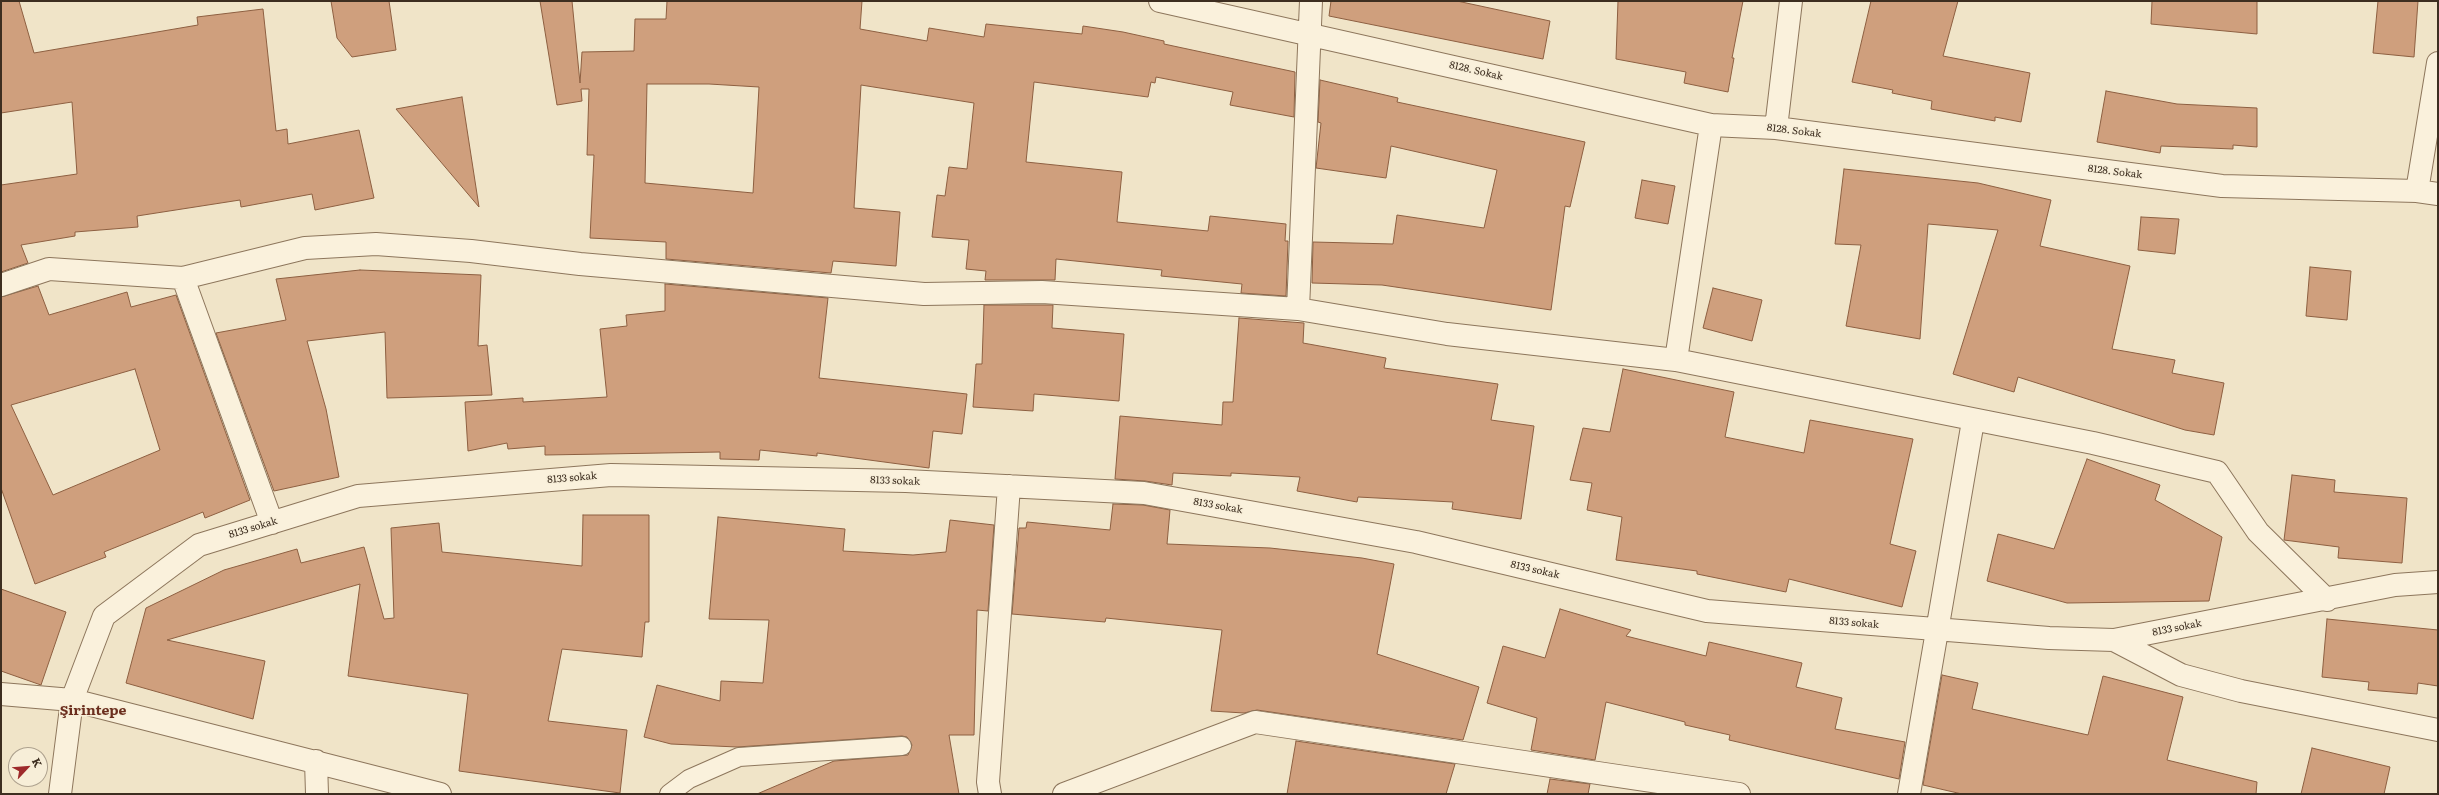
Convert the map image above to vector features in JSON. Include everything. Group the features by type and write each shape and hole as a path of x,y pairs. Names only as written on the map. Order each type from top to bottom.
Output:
{"street":[{"name":"8128. Sokak","path":"1160,1 1711,125 1776,128 2222,186 2416,191 2438,194"},
{"path":"1298,309 1311,1"},
{"path":"1776,128 1791,1"},
{"path":"2416,191 2438,63"},
{"path":"1676,360 1711,125"},
{"path":"1,285 49,269 183,278 305,248 376,244 471,251 580,264 924,294 1042,292 1298,309 1447,334 1676,360 1814,386 1973,421 2093,443 2217,472 2258,532 2327,600"},
{"path":"183,278 272,523"},
{"path":"1909,794 1939,630 1973,421"},
{"name":"8133 sokak","path":"60,794 72,700 104,616 199,545 358,496 611,475 906,481 1144,493 1416,542 1707,611 2049,638 2114,640 2327,600 2395,585 2438,582"},
{"path":"990,794 988,782 1010,486"},
{"path":"2114,640 2181,675 2241,691 2438,730"},
{"path":"1,694 72,700 316,761 440,794"},
{"path":"1064,794 1255,722 1726,793"},
{"path":"316,761 317,794"}],"lane":[{"path":"668,794 689,779 739,757 902,746"}],"building":[{"path":"1,1 19,1 34,53 198,25 197,17 263,9 276,131 287,129 288,144 359,130 374,198 315,210 312,194 241,207 240,200 137,216 138,227 75,232 75,236 21,245 28,263 1,272 1,185 77,174 72,102 1,113"},
{"path":"331,1 389,1 396,50 352,57 337,38"},
{"path":"540,1 572,1 580,83 582,52 634,51 635,19 666,19 667,1 862,1 860,29 927,41 929,28 984,37 986,24 1082,34 1083,26 1123,32 1164,41 1164,44 1295,72 1294,117 1230,105 1233,92 1156,77 1155,83 1151,82 1148,97 1034,82 1026,162 1122,172 1117,222 1208,231 1210,216 1286,224 1285,241 1288,241 1286,296 1241,293 1242,284 1161,276 1162,270 1056,259 1055,280 985,280 986,271 966,269 969,240 932,237 937,195 945,196 949,167 967,169 974,103 861,85 854,208 900,212 896,266 833,261 831,273 666,259 666,242 590,238 594,155 587,155 589,89 581,89 582,101 557,105","holes":["647,84 709,84 759,87 753,193 645,183"]},
{"path":"1331,1 1457,1 1550,21 1543,59 1329,16"},
{"path":"1618,1 1743,1 1732,58 1734,58 1728,92 1684,83 1686,72 1616,59"},
{"path":"1871,1 1958,1 1943,56 2030,73 2021,122 1995,117 1995,121 1931,109 1932,101 1892,93 1893,90 1852,82"},
{"path":"2152,1 2257,1 2257,34 2151,24"},
{"path":"2378,1 2418,1 2414,57 2373,53"},
{"path":"1320,80 1398,98 1397,102 1585,142 1570,207 1565,206 1551,310 1382,285 1312,283 1313,242 1393,244 1397,215 1484,228 1497,170 1391,146 1386,178 1316,168 1321,123 1318,122"},
{"path":"2106,91 2177,104 2257,108 2257,147 2233,145 2233,149 2161,146 2160,153 2097,142"},
{"path":"462,97 479,207 396,109"},
{"path":"1844,169 1978,183 2051,200 2040,246 2130,266 2112,349 2175,360 2172,373 2224,383 2214,435 2185,430 2018,377 2014,392 1953,374 1998,230 1928,224 1920,339 1846,326 1861,245 1835,244"},
{"path":"1642,180 1675,186 1668,224 1635,218"},
{"path":"2141,217 2179,219 2175,254 2138,250"},
{"path":"2310,267 2351,271 2347,320 2306,316"},
{"path":"360,270 481,275 478,346 487,345 492,395 387,398 385,332 307,341 326,409 339,477 274,491 216,333 286,320 276,279"},
{"path":"665,284 828,298 819,378 967,394 962,434 933,431 929,468 817,453 817,456 760,450 759,460 720,459 720,452 545,455 545,446 508,449 507,443 468,451 465,402 523,398 523,402 607,397 600,329 627,326 626,315 665,311"},
{"path":"38,286 49,315 127,292 131,307 176,295 250,500 205,518 203,512 104,552 106,557 35,584 1,488 1,297","holes":["135,369 160,450 53,495 11,405"]},
{"path":"1713,288 1762,300 1752,341 1703,328"},
{"path":"984,305 1053,305 1052,328 1124,334 1119,401 1034,394 1033,411 973,407 976,364 982,364"},
{"path":"1239,318 1304,323 1303,343 1386,358 1384,368 1498,384 1491,420 1534,426 1521,519 1452,509 1453,502 1358,497 1357,502 1297,491 1300,477 1231,473 1231,476 1173,473 1172,485 1115,479 1120,416 1222,425 1223,402 1233,402"},
{"path":"1623,369 1734,392 1725,437 1804,453 1810,420 1913,439 1890,544 1916,551 1902,607 1789,579 1786,592 1697,574 1697,571 1616,560 1622,517 1587,510 1592,483 1570,480 1583,428 1610,432"},
{"path":"2087,459 2160,485 2155,500 2222,537 2209,601 2067,603 1987,581 1998,534 2054,549"},
{"path":"2292,475 2335,480 2334,492 2407,498 2402,563 2338,558 2339,547 2284,540"},
{"path":"1113,504 1143,505 1170,510 1167,544 1270,548 1362,558 1394,564 1377,654 1479,687 1463,740 1257,710 1244,713 1211,711 1222,630 1106,618 1105,622 1012,614 1019,528 1026,528 1027,522 1110,530"},
{"path":"583,515 649,515 649,622 645,622 642,657 562,649 548,721 627,730 620,793 459,771 468,694 348,676 360,584 167,640 265,661 253,719 126,683 146,608 224,570 297,549 301,563 364,547 384,619 394,618 391,528 439,523 442,552 582,566"},
{"path":"718,517 845,529 843,551 913,555 946,552 950,520 994,525 988,611 977,610 974,735 949,735 959,794 757,794 834,761 908,755 912,745 907,737 902,736 737,747 671,744 644,737 657,685 720,701 721,681 763,683 769,620 709,619"},
{"path":"1,589 66,612 41,685 1,671"},
{"path":"1560,609 1631,630 1626,636 1706,656 1709,642 1802,663 1796,687 1842,698 1835,729 1905,742 1899,779 1729,740 1730,735 1685,725 1685,722 1606,702 1595,760 1531,750 1537,718 1487,703 1503,646 1545,658"},
{"path":"2327,619 2438,630 2438,686 2418,683 2417,694 2368,690 2369,682 2322,677"},
{"path":"1942,675 1978,683 1972,709 2088,735 2103,676 2183,697 2167,760 2257,782 2256,794 1962,794 1923,785"},
{"path":"1296,741 1455,764 1446,794 1287,794"},
{"path":"2312,748 2390,767 2384,794 2301,794"},
{"path":"1550,779 1590,784 1588,794 1547,794"}],"district":[{"name":"Şirintepe","path":"93,711"}]}
